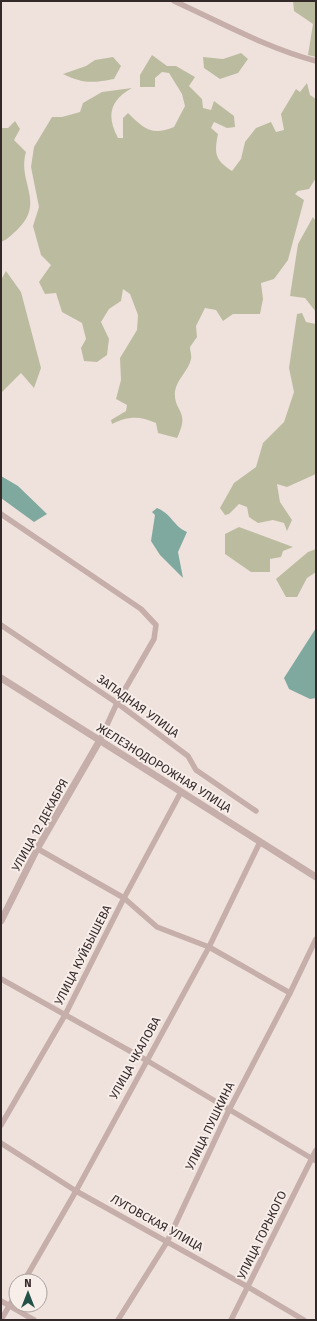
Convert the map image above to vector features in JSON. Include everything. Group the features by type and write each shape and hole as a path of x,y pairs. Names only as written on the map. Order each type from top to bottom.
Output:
{"street":[{"path":"174,1 279,49 316,61"},
{"path":"1,514 141,609 156,625 154,639 117,704 100,740"},
{"name":"ЗАПАДНАЯ УЛИЦА","path":"1,624 117,704 188,756 196,770 256,811"},
{"name":"ЖЕЛЕЗНОДОРОЖНАЯ УЛИЦА","path":"1,678 316,877"},
{"name":"УЛИЦА 12 ДЕКАБРЯ","path":"1,921 38,849 100,740"},
{"name":"УЛИЦА КУЙБЫШЕВА","path":"1,1125 65,1015 180,792"},
{"name":"УЛИЦА ЧКАЛОВА","path":"29,1273 76,1191 146,1060 209,947 260,842"},
{"path":"38,849 124,898 158,927 209,947 290,993"},
{"name":"УЛИЦА ПУШКИНА","path":"118,1320 167,1242 229,1110 290,993 316,939"},
{"path":"1,979 146,1060 314,1159"},
{"name":"ЛУГОВСКАЯ УЛИЦА","path":"1,1143 76,1191 304,1320"},
{"name":"УЛИЦА ГОРЬКОГО","path":"231,1320 314,1159 316,1150"},
{"path":"1,1320 8,1308"},
{"path":"23,1313 34,1320"}],"green space":[{"path":"293,1 316,1 316,57 308,55 313,24 294,11"},
{"path":"241,53 248,59 238,73 220,79 204,68 203,57 223,59"},
{"path":"152,55 167,66 176,66 195,77 189,86 202,99 203,108 211,110 214,101 234,116 235,127 227,128 214,122 211,128 218,134 216,147 217,156 226,167 232,171 241,159 245,142 256,128 271,122 276,132 284,130 281,114 296,89 300,92 307,83 310,95 316,99 316,178 309,189 298,191 295,194 304,200 288,260 274,279 261,283 263,299 260,314 233,314 223,321 216,310 205,308 196,326 197,337 190,347 190,363 178,382 175,391 176,404 182,416 181,429 177,438 158,433 156,423 144,419 129,418 112,424 111,420 126,411 127,405 116,399 121,380 120,358 137,330 138,315 130,294 123,289 121,301 109,309 101,322 109,339 107,355 97,362 84,361 81,348 86,339 82,323 62,312 56,293 45,294 39,282 51,265 41,255 33,226 39,207 31,167 34,147 52,117 62,117 80,112 83,103 102,92 132,88 119,98 112,109 112,123 118,138 123,138 123,118 128,113 144,127 154,131 166,130 174,127 185,106 182,94 169,73 162,72 155,78 155,87 140,87 140,75"},
{"path":"113,57 121,66 114,79 88,82 77,80 63,74 86,66 95,60"},
{"path":"15,121 20,129 14,140 26,152 24,163 30,202 29,211 25,221 16,231 1,242 1,128 8,128"},
{"path":"313,217 316,222 316,312 305,298 290,296 298,244"},
{"path":"6,271 21,292 41,368 34,388 21,373 1,393 1,280"},
{"path":"302,313 306,322 316,324 316,474 287,487 277,484 280,502 292,520 287,531 284,523 273,520 258,523 249,517 247,507 239,504 229,514 225,515 220,508 234,483 256,467 263,443 284,422 294,392 289,368 297,314"},
{"path":"239,527 293,547 283,551 281,557 270,559 270,572 251,572 225,554 225,534"},
{"path":"316,549 316,572 307,578 297,597 286,597 276,579 308,552"}],"water":[{"path":"1,476 18,486 47,514 34,522 1,498"},
{"path":"157,508 166,514 182,530 187,532 178,552 183,578 160,555 151,541 155,515 152,512"},
{"path":"316,628 316,698 310,699 289,689 284,678"}]}
